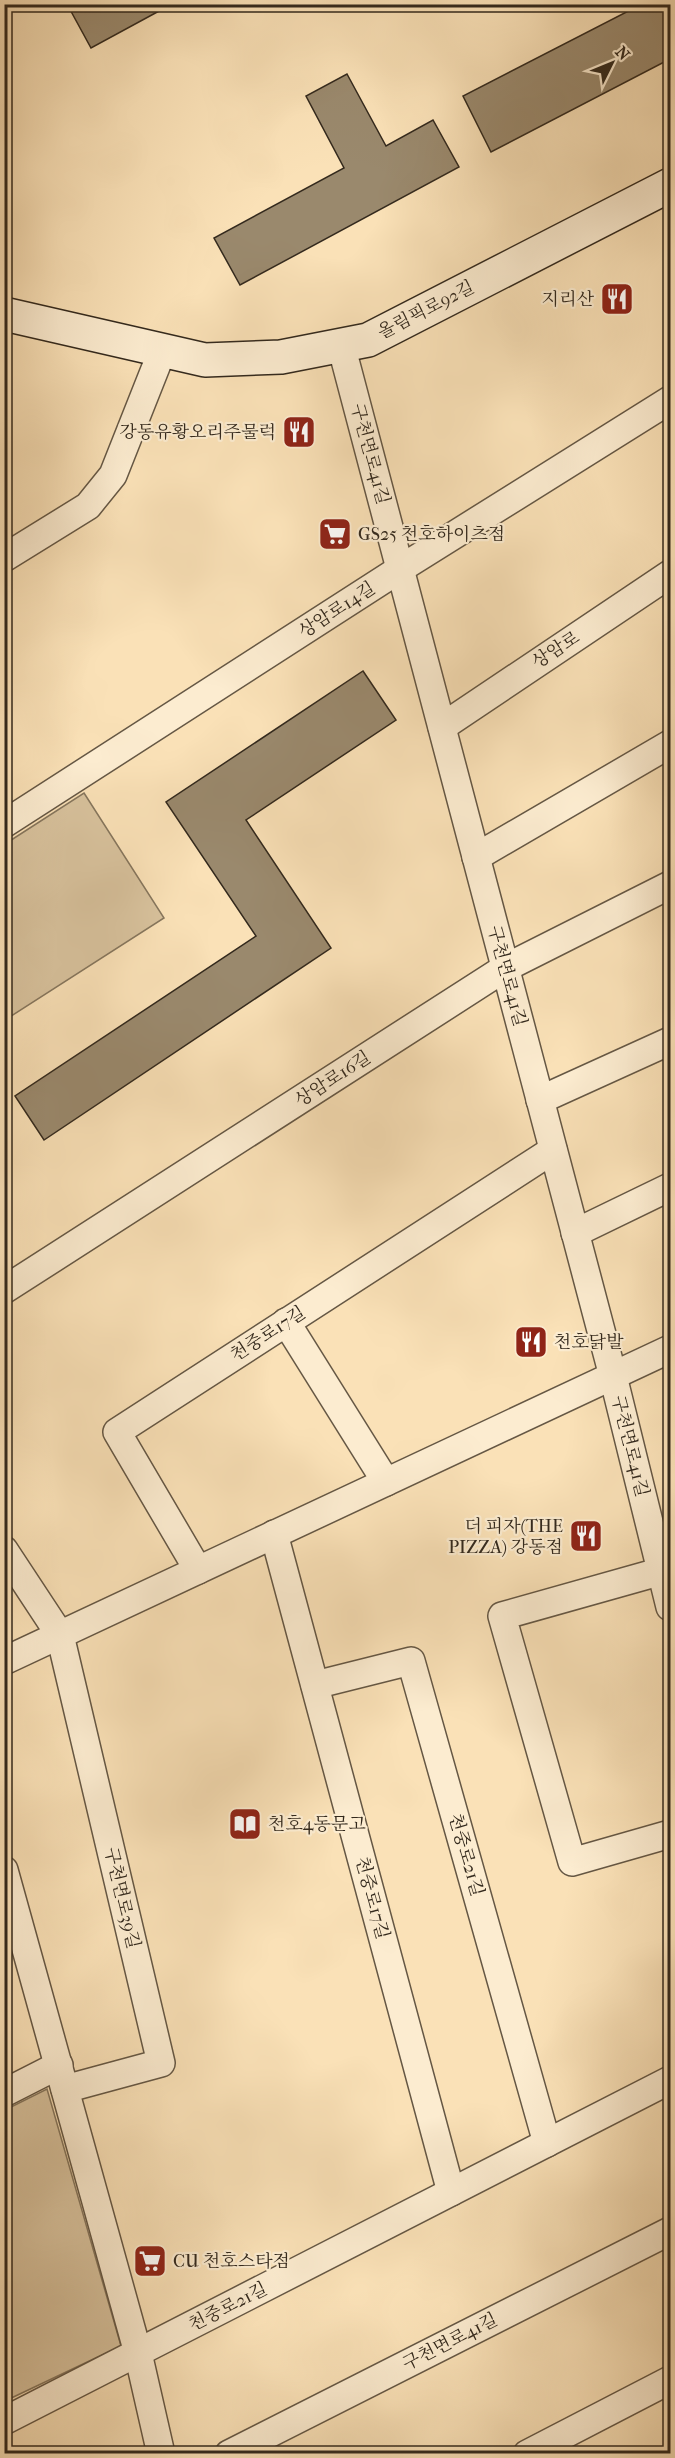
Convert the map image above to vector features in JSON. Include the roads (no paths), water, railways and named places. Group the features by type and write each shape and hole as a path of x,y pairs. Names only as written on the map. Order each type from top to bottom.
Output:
{"street":[{"name":"올림픽로92길","path":"4,314 205,360 281,357 368,340 670,185"},
{"name":"구천면로41길","path":"341,345 613,1376 667,1590"},
{"path":"4,558 88,506 113,475 163,349"},
{"name":"상암로14길","path":"4,824 400,569 670,400"},
{"name":"상암로","path":"442,728 670,574"},
{"path":"476,857 670,744"},
{"name":"상암로16길","path":"4,1290 505,968 670,885"},
{"path":"540,1100 670,1041"},
{"name":"천중로17길","path":"198,1570 117,1432 553,1149"},
{"path":"575,1233 670,1187"},
{"path":"286,1322 386,1482"},
{"path":"4,1661 670,1349"},
{"name":"천중로17길","path":"274,1534 451,2192"},
{"path":"4,1550 60,1635"},
{"path":"667,1590 502,1616 572,1862 670,1834"},
{"name":"구천면로39길","path":"60,1635 161,2063 62,2077"},
{"name":"천중로21길","path":"315,1685 411,1661 547,2143"},
{"path":"4,1870 138,2352 161,2454"},
{"path":"4,2093 62,2077"},
{"name":"천중로21길","path":"4,2421 670,2080"},
{"name":"구천면로41길","path":"229,2454 670,2231"},
{"path":"527,2454 670,2380"}],"place":[{"name":"지리산","path":"617,299"},
{"name":"강동유황오리주물럭","path":"299,432"},
{"name":"GS25 천호하이츠점","path":"335,534"},
{"name":"천호닭발","path":"531,1342"},
{"name":"더 피자(THE PIZZA) 강동점","path":"586,1536"},
{"name":"천호4동문고","path":"245,1824"},
{"name":"CU 천호스타점","path":"150,2261"}]}
